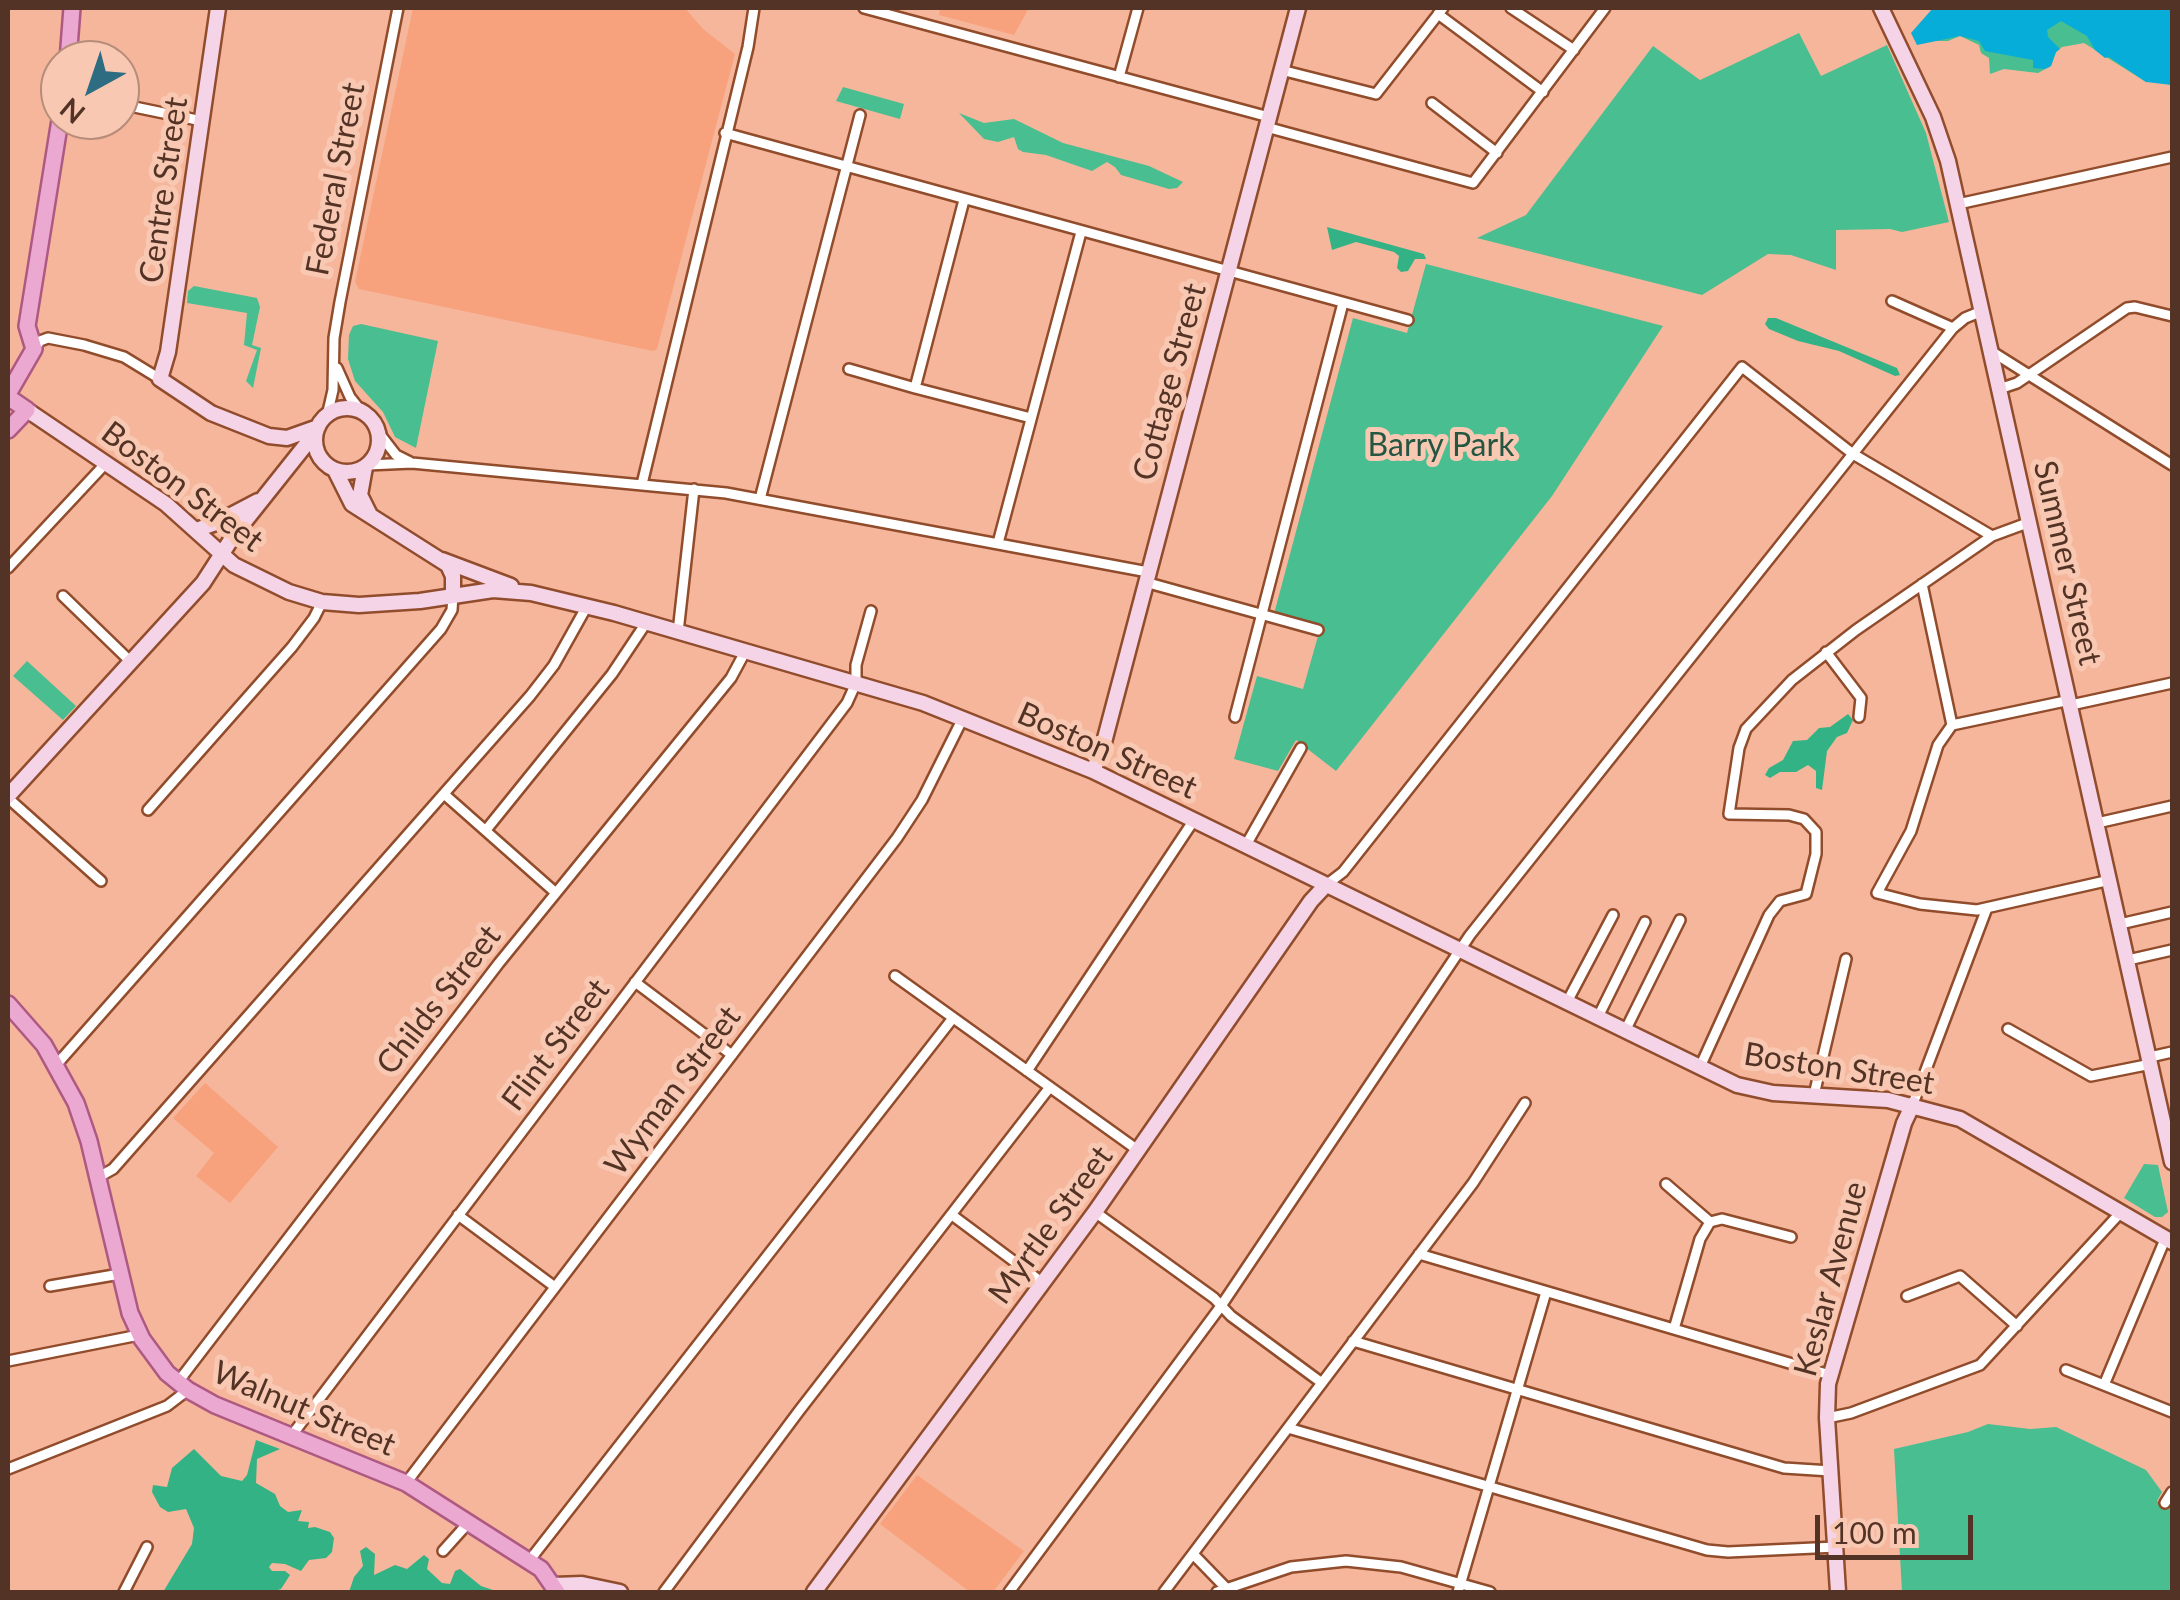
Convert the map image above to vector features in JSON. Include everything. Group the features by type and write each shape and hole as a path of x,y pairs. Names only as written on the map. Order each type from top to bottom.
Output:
{"main road":[{"path":"70,40 72,8"},
{"name":"Centre Street","path":"160,379 167,356 218,8"},
{"name":"Cottage Street","path":"1093,771 1298,8"},
{"name":"Summer Street","path":"1881,8 1933,116 1958,204 2172,1162"},
{"path":"8,396 34,348 28,326 57,140"},
{"path":"160,379 211,412 269,436 287,438 320,425 343,408 361,411 379,433 378,451 366,466 360,495 370,515"},
{"name":"Boston Street","path":"8,396 107,462 196,530 222,556 266,582 322,602 382,604 493,590 531,592 856,683 964,718 1093,771 1700,1067 1754,1090 1879,1098 1946,1114 2170,1235"},
{"path":"8,430 27,410"},
{"path":"320,425 318,452 331,467 348,500 441,559 531,592"},
{"name":"Federal Street","path":"8,797 203,583 320,425"},
{"path":"282,475 305,466 352,472 366,466"},
{"name":"Federal Street","path":"196,530 216,524 263,498"},
{"path":"441,559 452,571 454,595"},
{"name":"Myrtle Street","path":"814,1592 1096,1212 1326,885"},
{"name":"Walnut Street","path":"8,1004 57,1064 79,1109 139,1335 158,1362 183,1386 214,1405 406,1483 529,1560 545,1572 555,1588"},
{"name":"Keslar Avenue","path":"1838,1592 1827,1418 1830,1375 1904,1122 1913,1104"},
{"path":"555,1588 582,1584 620,1592"}],"street":[{"name":"Federal Street","path":"320,425 332,396 340,302 398,8"},
{"path":"642,484 748,47 754,8"},
{"path":"864,8 905,13 1470,184 1605,8"},
{"path":"1119,77 1138,8"},
{"path":"1511,8 1574,50"},
{"path":"1281,70 1376,94 1440,11 1543,92"},
{"path":"1432,103 1497,152"},
{"path":"140,108 202,121"},
{"path":"760,499 860,115"},
{"path":"726,133 1408,320"},
{"path":"1958,204 2172,157"},
{"path":"915,388 964,200"},
{"path":"998,544 1081,232"},
{"path":"1892,301 1953,328"},
{"path":"1235,717 1343,302"},
{"path":"2000,389 2014,385 2126,309 2137,307 2172,316"},
{"path":"1010,1592 1221,1306 1459,949 1953,328 1982,311"},
{"path":"34,348 48,338 84,345 124,357 160,379"},
{"path":"1991,351 2172,465"},
{"path":"334,361 361,411"},
{"path":"1326,885 1343,872 1742,366 1853,454 1992,536"},
{"path":"849,369 1031,418"},
{"path":"379,433 396,455 412,463"},
{"path":"8,568 107,462"},
{"path":"366,466 412,463 694,488 760,499 1147,577 1318,630"},
{"path":"678,632 694,488"},
{"path":"1700,1067 1774,908 1783,900 1802,897 1808,889 1817,838 1814,828 1804,819 1730,814 1739,748 1746,729 1783,688 1826,652 1992,536 2030,522"},
{"path":"1922,584 1952,726"},
{"path":"57,1064 444,626 454,595"},
{"path":"63,596 131,662"},
{"path":"148,810 303,633 322,602"},
{"path":"97,1178 112,1170 543,680 587,606"},
{"path":"856,683 855,669 871,611"},
{"path":"486,830 612,674 646,622"},
{"name":"Childs Street","path":"183,1386 556,892 722,690 745,652"},
{"path":"1826,652 1862,698 1860,717"},
{"name":"Flint Street","path":"292,1436 847,703 856,683"},
{"path":"2110,880 1971,910 1885,897 1877,892 1911,831 1938,744 1952,726 2172,683"},
{"name":"Wyman Street","path":"406,1483 903,829 928,790 964,718"},
{"path":"1246,846 1301,748"},
{"path":"444,794 556,892"},
{"path":"8,797 101,881"},
{"path":"2097,823 2172,806"},
{"path":"1027,1071 1194,820"},
{"path":"1913,1104 1986,908"},
{"path":"2120,924 2172,912"},
{"path":"1567,1002 1613,915"},
{"path":"1625,1031 1680,920"},
{"path":"1598,1018 1645,922"},
{"path":"2128,960 2172,950"},
{"path":"1814,1095 1846,958"},
{"path":"895,976 1139,1151"},
{"path":"635,982 732,1055"},
{"path":"529,1560 953,1018"},
{"path":"2008,1029 2091,1076 2172,1052"},
{"path":"664,1592 799,1410 1050,1087"},
{"path":"1164,1592 1480,1172 1524,1103"},
{"path":"1666,1184 1710,1222 1726,1220 1790,1238"},
{"path":"1827,1418 1976,1368 2122,1211"},
{"path":"1096,1212 1322,1383"},
{"path":"458,1214 555,1287"},
{"path":"952,1215 1043,1283"},
{"path":"1674,1330 1700,1239 1710,1222"},
{"path":"2104,1385 2170,1235"},
{"path":"1419,1254 1830,1375"},
{"path":"50,1286 120,1274"},
{"path":"1907,1296 1960,1276 2017,1326"},
{"path":"1460,1588 1546,1292"},
{"path":"8,1361 139,1335"},
{"path":"1354,1341 1787,1468 1831,1472"},
{"path":"2066,1370 2172,1412"},
{"path":"8,1469 167,1406 183,1386"},
{"path":"1288,1428 1707,1550 1836,1547"},
{"path":"2165,1504 2172,1492"},
{"path":"443,1551 470,1521"},
{"path":"124,1592 147,1547"},
{"path":"1193,1554 1222,1591 1291,1567 1346,1561 1401,1567 1460,1588 1490,1592"}],"shaded area":[{"path":"413,8 685,8 703,29 735,54 657,349 359,289 355,282"},
{"path":"940,8 1029,8 1014,35 939,15"},
{"path":"205,1083 278,1147 230,1203 196,1176 214,1153 173,1118"},
{"path":"917,1475 1024,1551 993,1592 970,1592 880,1524"}],"green space":[{"path":"2094,8 2172,67 2172,86 2146,82 2084,43 2062,47 2051,66 2038,73 2004,69 1990,74 1989,58 1981,53 1979,45 1960,36 1932,41"},
{"path":"1799,33 1821,76 1887,45 1926,133 1949,222 1902,232 1836,230 1836,270 1791,255 1768,254 1702,295 1477,238 1526,215 1653,46 1700,80"},
{"path":"843,87 904,104 900,119 836,101"},
{"path":"959,113 984,123 1014,119 1063,143 1149,166 1183,182 1169,189 1121,175 1107,162 1092,171 1046,155 1023,152 1014,137 998,142 984,139"},
{"path":"1327,227 1424,254 1426,259 1415,259 1408,271 1401,272 1397,268 1399,256 1394,252 1356,242 1332,250"},
{"name":"Barry Park","path":"1426,264 1663,326 1552,496 1336,771 1296,740 1278,771 1234,759 1257,676 1303,689 1320,629 1274,614 1353,318 1407,333"},
{"path":"194,286 257,298 260,307 252,345 261,348 253,388 246,381 257,350 244,345 247,313 187,303 188,291"},
{"path":"1768,318 1897,368 1900,375 1769,329 1765,324"},
{"path":"361,324 438,341 416,448 395,437 383,412 355,381 348,359 349,335 353,326"},
{"path":"27,661 76,706 63,720 13,676"},
{"path":"1848,714 1853,720 1847,733 1837,737 1827,751 1822,790 1816,788 1816,771 1808,765 1796,772 1780,772 1770,778 1765,775 1783,760 1793,741 1807,740 1819,728 1830,727"},
{"path":"2144,1164 2158,1165 2168,1212 2162,1217 2155,1217 2124,1198"},
{"path":"1988,1424 2030,1429 2056,1427 2146,1470 2162,1492 2157,1501 2172,1508 2172,1592 1902,1592 1894,1449"},
{"path":"256,1440 280,1449 257,1459 256,1483 275,1494 288,1512 302,1510 298,1521 309,1522 308,1528 330,1532 334,1538 332,1552 326,1558 309,1560 301,1571 272,1563 272,1571 290,1575 281,1589 272,1592 163,1592 192,1544 194,1528 186,1509 168,1512 160,1507 152,1492 153,1485 167,1487 172,1468 194,1449 221,1476 242,1481"},
{"path":"366,1547 375,1554 374,1575 395,1565 407,1569 424,1555 429,1559 427,1569 442,1583 450,1584 455,1571 460,1569 481,1586 499,1592 349,1592 363,1566 360,1551"}],"water":[{"path":"1933,8 2172,8 2172,85 2146,82 2105,58 2087,36 2061,21 2047,30 2048,37 2060,49 2045,69 2033,68 2033,60 1985,51 1979,41 1960,36 1917,45 1911,33"}]}
